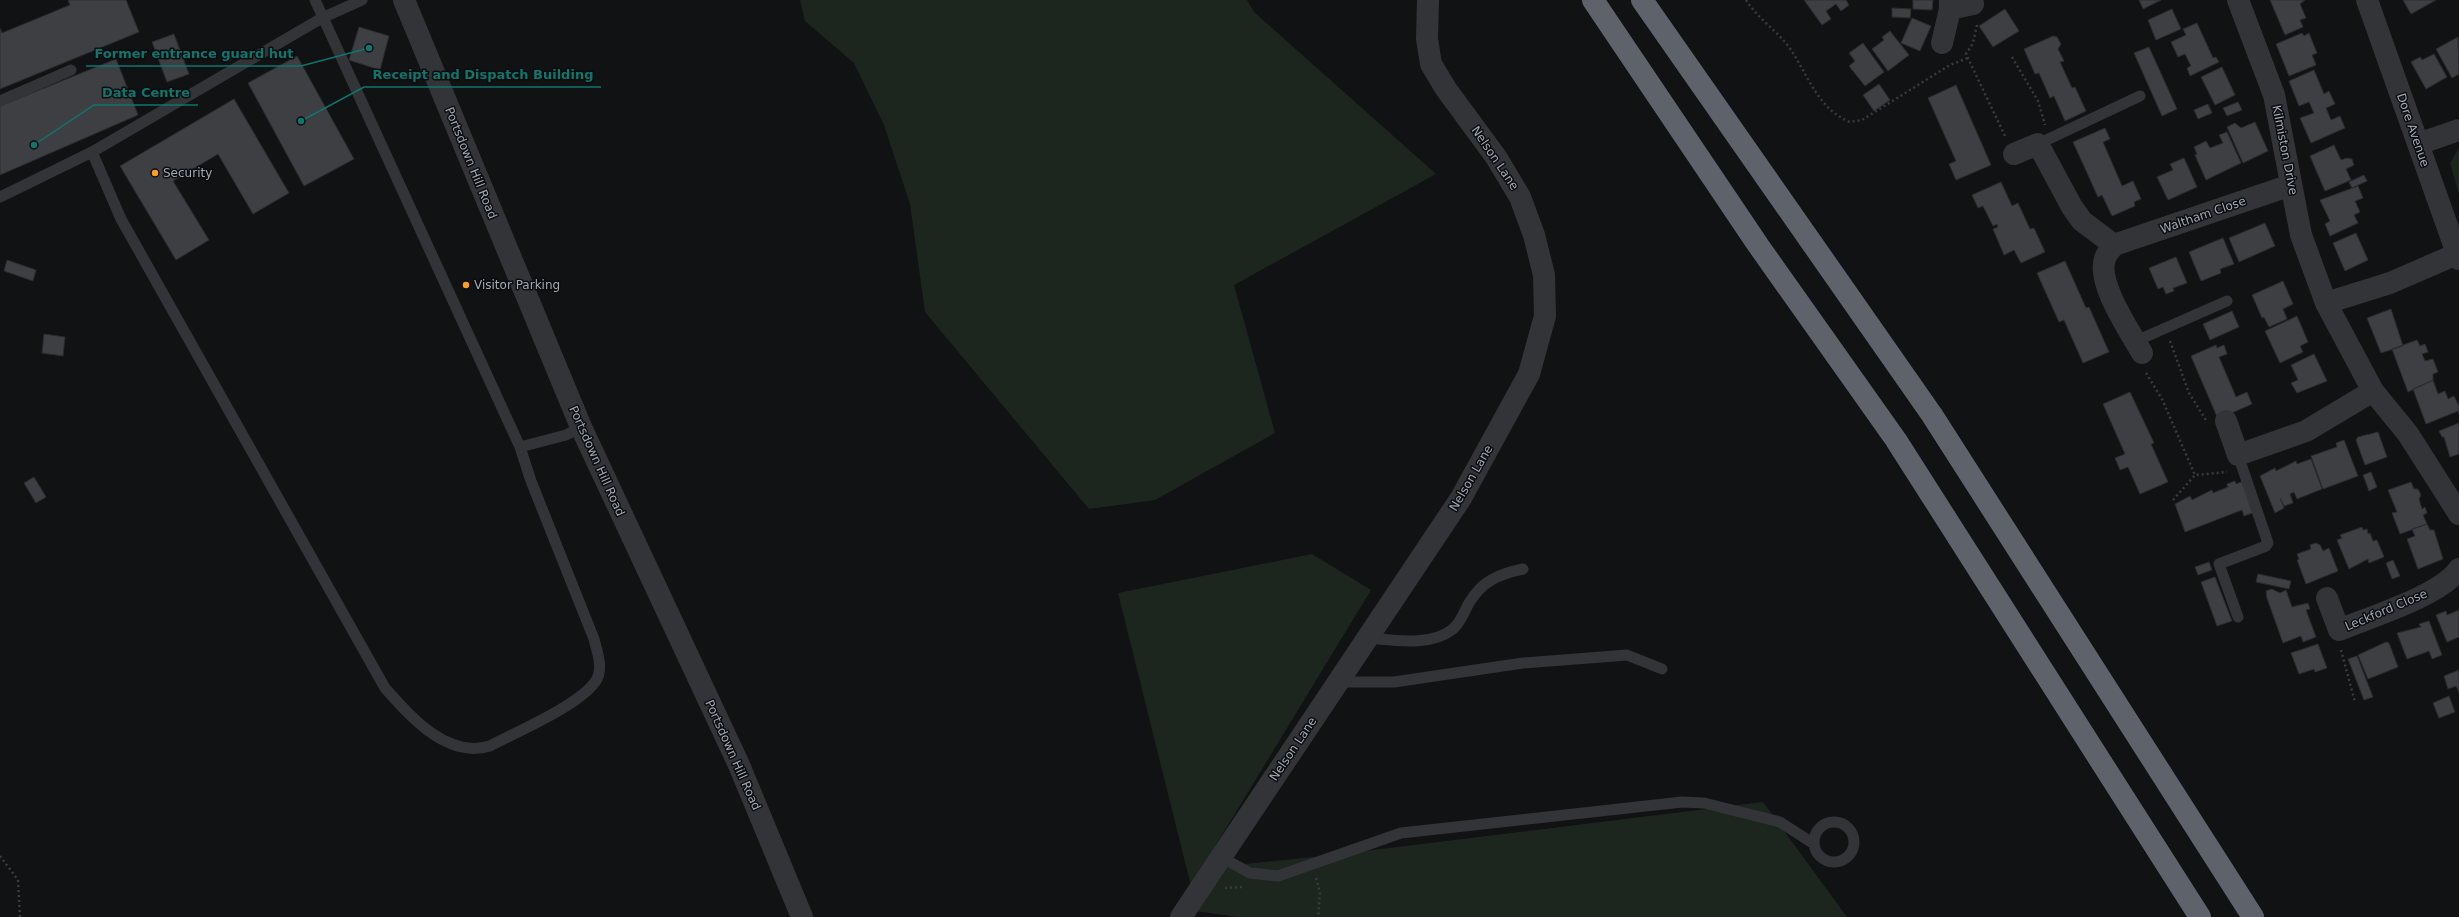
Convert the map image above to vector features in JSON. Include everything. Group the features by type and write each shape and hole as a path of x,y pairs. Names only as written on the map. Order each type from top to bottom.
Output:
{"highway":[{"path":"1593,0 1763,252 1896,440 2200,917"},
{"path":"1642,0 1932,415 2253,917"}],"street":[{"name":"Portsdown Hill Road","path":"404,0 581,427 739,765 802,917"},
{"name":"Nelson Lane","path":"1181,917 1461,498 1529,374 1545,316 1544,275 1534,235 1520,197 1496,157 1446,89 1431,64 1427,39 1428,0"},
{"name":"Kilmiston Drive","path":"2238,0 2274,95 2301,235 2326,303 2373,391 2408,434 2459,514"},
{"name":"Dore Avenue","path":"2367,0 2458,256"},
{"path":"1942,43 1950,4 1973,4"},
{"path":"2418,144 2459,130"},
{"path":"2014,154 2044,142 2072,207 2082,221 2114,246 2106,256 2104,273 2107,288 2139,347"},
{"name":"Waltham Close","path":"2114,246 2291,185"},
{"path":"2326,303 2390,283 2458,256"},
{"path":"2226,421 2241,460 2306,431 2373,391"},
{"name":"Leckford Close","path":"2327,598 2339,630 2426,594 2448,580 2459,569"}],"lane":[{"path":"92,152 121,219 385,688 413,719 436,737 476,750 490,746 570,703 597,678 600,662 594,639 531,481 520,446 315,0"},
{"path":"0,197 92,152 322,18 362,0"},
{"path":"0,101 71,70"},
{"path":"2044,142 2140,96"},
{"path":"2139,347 2166,328 2227,301"},
{"path":"520,446 566,435 581,427"},
{"path":"2238,617 2219,564 2266,546 2268,543 2241,460"},
{"path":"1367,638 1397,640 1430,639 1444,634 1462,618 1470,603 1484,583 1500,574 1523,569"},
{"path":"1337,682 1394,682 1523,663 1627,655 1662,669"},
{"path":"1221,857 1250,873 1278,876 1402,833 1682,802 1704,803 1780,822 1814,844"}],"path":[{"path":"1746,0 1791,50 1820,99 1830,111 1850,122 1862,120 1950,65 1968,58"},
{"path":"1973,4 1978,27 1973,43 1966,54 2014,154"},
{"path":"2012,57 2038,101 2044,142"},
{"path":"2166,328 2189,393 2201,416 2212,426 2226,421"},
{"path":"2139,347 2134,357 2152,380 2195,475"},
{"path":"2173,500 2195,475 2223,474 2241,460"},
{"path":"2339,630 2338,642 2355,702"},
{"path":"0,856 18,880 20,917"}],"shaded area":[{"path":"800,0 1247,0 1254,12 1436,174 1234,285 1275,433 1155,500 1089,509 925,312 910,204 884,125 854,63 805,21"},
{"path":"2459,148 2459,194 2450,163"},
{"path":"1312,554 1371,590 1191,886 1118,593"},
{"path":"1763,802 1847,917 1239,917 1195,911 1225,866 1324,856"}],"building":[{"path":"68,0 126,0 139,32 0,89 0,28 2,33 70,5"},
{"path":"1804,0 1846,0 1849,5 1841,11 1836,4 1826,11 1831,19 1822,25"},
{"path":"1913,0 1933,0 1932,10 1913,9"},
{"path":"2139,0 2161,0 2143,9"},
{"path":"2270,0 2305,0 2300,4 2306,18 2300,20 2303,27 2285,35"},
{"path":"2403,0 2436,0 2411,14"},
{"path":"1892,8 1911,9 1910,18 1892,17"},
{"path":"2005,9 2019,31 1993,47 1979,26"},
{"path":"2172,9 2181,29 2156,40 2148,20"},
{"path":"1912,18 1931,26 1920,51 1901,43"},
{"path":"2197,23 2213,58 2216,57 2219,62 2190,76 2187,68 2191,66 2185,54 2178,57 2171,42 2186,35 2183,29"},
{"path":"359,27 389,36 380,70 349,60"},
{"path":"1890,31 1909,55 1888,71 1872,49 1884,40 1882,37"},
{"path":"2302,33 2304,36 2309,33 2317,53 2312,55 2316,65 2289,76 2276,44"},
{"path":"174,34 189,74 167,82 152,42"},
{"path":"2053,36 2057,37 2061,44 2058,49 2064,61 2060,62 2072,88 2075,87 2086,111 2065,121 2054,96 2050,98 2039,73 2035,74 2024,49"},
{"path":"2458,37 2459,74 2452,78 2436,49"},
{"path":"1863,43 1884,72 1865,86 1849,66 1855,61 1849,53"},
{"path":"2149,47 2177,109 2162,116 2134,53"},
{"path":"2434,54 2447,77 2426,89 2411,62 2420,57 2422,60"},
{"path":"297,56 354,159 304,186 248,83"},
{"path":"116,59 138,115 0,175 0,106"},
{"path":"2222,67 2235,95 2215,105 2201,77"},
{"path":"2314,70 2324,94 2329,91 2335,104 2326,108 2331,120 2340,116 2345,128 2311,143 2300,118 2314,113 2309,102 2299,106 2289,81"},
{"path":"1879,84 1890,100 1874,111 1863,95"},
{"path":"1956,85 1991,165 1956,180 1949,164 1956,161 1928,98"},
{"name":"Security","path":"234,99 289,193 253,214 218,154 173,181 209,240 176,260 120,166"},
{"path":"2238,102 2242,110 2227,116 2223,108"},
{"path":"2208,104 2212,113 2198,119 2194,110"},
{"path":"2255,122 2268,151 2243,163 2227,127 2235,123 2241,128"},
{"path":"2105,128 2110,139 2103,142 2122,186 2133,181 2141,199 2134,202 2135,206 2112,216 2102,195 2098,197 2073,142"},
{"path":"2227,132 2241,163 2206,180 2195,155 2197,154 2194,147 2206,141 2210,148 2223,143 2219,135"},
{"path":"2334,145 2341,160 2347,158 2352,159 2354,165 2346,169 2351,180 2325,191 2310,156"},
{"path":"2184,158 2197,187 2168,200 2157,177 2173,170 2170,164"},
{"path":"2364,175 2367,181 2352,188 2349,182"},
{"path":"2001,182 2012,206 2018,203 2030,229 2034,228 2045,252 2021,263 2014,250 2004,255 1993,229 1998,227 1997,224 1993,226 1983,206 1978,208 1972,195"},
{"path":"2358,186 2363,198 2355,201 2360,212 2354,215 2358,223 2330,236 2325,224 2330,221 2320,200"},
{"path":"2265,223 2275,246 2239,262 2229,238"},
{"path":"2356,233 2368,260 2345,271 2333,243"},
{"path":"2223,238 2234,264 2220,269 2221,273 2201,281 2189,252"},
{"path":"2176,257 2187,283 2173,288 2174,291 2166,294 2163,287 2158,289 2149,268"},
{"path":"7,260 36,270 33,281 4,271"},
{"path":"2065,261 2086,308 2089,307 2109,352 2083,363 2064,320 2059,322 2037,273"},
{"path":"2283,281 2293,304 2283,309 2287,319 2269,327 2264,317 2262,318 2252,295"},
{"path":"2391,309 2403,346 2381,353 2367,318"},
{"path":"2232,311 2239,327 2210,340 2203,324"},
{"path":"2297,316 2308,342 2300,346 2303,352 2280,363 2265,331"},
{"path":"44,334 65,337 63,356 42,353"},
{"path":"2417,340 2420,346 2425,344 2428,352 2422,354 2425,361 2433,359 2438,372 2433,374 2433,380 2408,392 2392,349"},
{"path":"2216,345 2217,348 2224,345 2227,354 2219,357 2236,397 2247,392 2252,404 2218,419 2191,356"},
{"path":"2314,354 2327,381 2297,393 2291,383 2298,380 2291,365"},
{"path":"2433,380 2438,394 2445,391 2448,399 2454,396 2459,406 2459,414 2458,411 2426,424 2413,389"},
{"path":"2130,392 2154,443 2151,444 2168,482 2140,494 2128,467 2120,470 2115,458 2125,454 2103,404"},
{"path":"2459,423 2459,454 2450,457 2444,437 2442,437 2439,431"},
{"path":"2378,432 2387,457 2365,465 2356,440 2358,437"},
{"path":"2344,440 2358,476 2323,489 2311,456 2337,447 2336,443"},
{"path":"2311,459 2322,489 2297,499 2294,492 2290,494 2293,503 2284,506 2280,498 2284,508 2275,513 2260,476 2275,468 2276,471 2296,461 2297,464"},
{"path":"2371,472 2377,487 2369,491 2363,475"},
{"path":"34,477 46,497 36,503 24,483"},
{"path":"2246,480 2258,511 2244,516 2242,510 2185,532 2175,504 2190,496 2192,500 2212,490 2213,493 2228,487 2227,484 2235,481 2236,484"},
{"path":"2411,482 2414,489 2418,489 2421,495 2419,499 2422,509 2425,507 2427,513 2423,515 2427,524 2400,534 2392,513 2397,512 2388,490"},
{"path":"2427,524 2430,530 2434,530 2443,559 2418,569 2407,539 2415,536 2412,529"},
{"path":"2362,527 2363,530 2367,529 2368,534 2370,533 2373,541 2377,540 2384,557 2369,563 2368,559 2349,569 2337,540 2342,538 2340,535"},
{"path":"2316,543 2320,545 2323,551 2329,548 2338,571 2306,584 2297,560 2299,559 2297,554 2311,549 2310,545"},
{"path":"2393,560 2400,576 2392,579 2386,563"},
{"path":"2209,562 2212,570 2198,575 2195,567"},
{"path":"2258,574 2291,581 2289,589 2256,582"},
{"path":"2215,577 2232,621 2217,626 2201,582"},
{"path":"2272,589 2280,593 2286,590 2292,607 2308,603 2310,609 2306,610 2316,637 2303,642 2301,636 2283,643 2267,598 2266,591"},
{"path":"2459,610 2459,637 2447,642 2436,615 2446,611 2447,615"},
{"path":"2429,621 2442,655 2432,659 2429,651 2407,659 2397,633 2421,627 2419,624"},
{"path":"2386,642 2389,643 2398,667 2368,679 2358,655"},
{"path":"2318,644 2327,668 2315,672 2314,669 2299,674 2291,653"},
{"path":"2357,656 2373,697 2364,700 2348,659"},
{"path":"2459,670 2459,693 2456,686 2448,689 2444,676"},
{"path":"2449,696 2455,712 2439,718 2433,703"}],"place":[{"name":"Former entrance guard hut","path":"369,48"},
{"name":"Receipt and Dispatch Building","path":"301,121"},
{"name":"Data Centre","path":"34,145"},
{"name":"Security","path":"155,173"},
{"name":"Visitor Parking","path":"466,285"}]}
